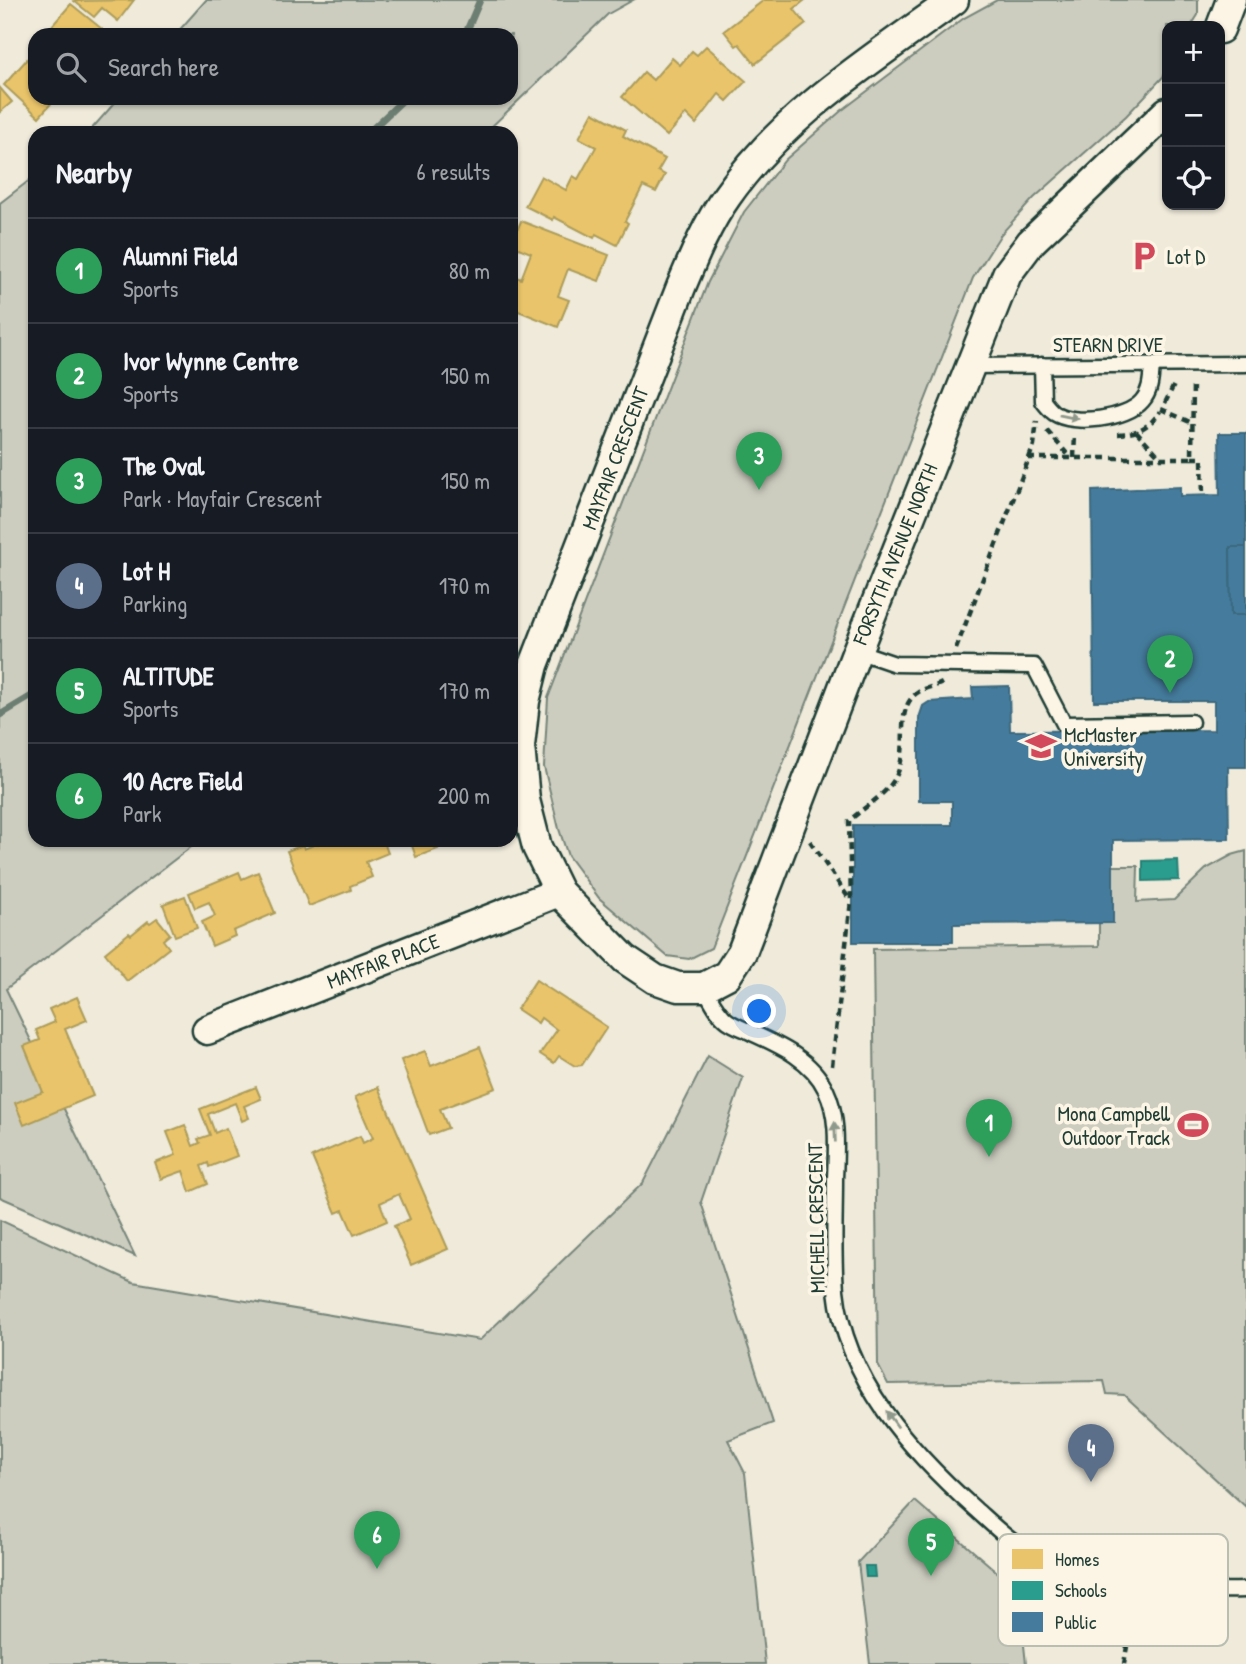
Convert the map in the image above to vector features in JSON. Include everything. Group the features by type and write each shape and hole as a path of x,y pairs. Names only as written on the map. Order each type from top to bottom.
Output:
{"street":[{"name":"MAYFAIR CRESCENT","path":"704,987 678,987 655,979 625,959 559,892 537,847 525,800 520,746 525,701 534,665 702,239 732,189 751,163 785,128 825,94 954,0"},
{"path":"1223,21 1231,0"},
{"name":"FORSYTH AVENUE NORTH","path":"704,987 727,975 742,952 857,651 1007,274 1031,242 1162,117"},
{"name":"MAYFAIR PLACE","path":"206,1030 559,892"}],"lane":[{"name":"STEARN DRIVE","path":"971,366 1246,364"},
{"path":"1042,365 1043,401 1055,414 1075,419 1127,413 1141,403 1148,393 1152,365"},
{"path":"857,651 895,664 1034,666 1064,724 1191,722"},
{"name":"MICHELL CRESCENT","path":"704,987 718,1011 729,1022 798,1057 811,1068 827,1091 836,1124 836,1289 842,1323 854,1357 867,1383 907,1440 935,1472 1003,1534"},
{"name":"MICHELL CRESCENT","path":"1228,1589 1246,1590"}],"path":[{"path":"1192,458 1193,382"},
{"path":"827,1091 851,901 849,821 893,783 904,754 904,713 907,704 929,686 941,685 1034,445 1038,420 1047,406"},
{"path":"1161,409 1192,423"},
{"path":"1038,420 1072,458"},
{"path":"1136,431 1161,458"},
{"path":"1028,458 1202,458 1203,496"},
{"path":"794,817 851,901"},
{"path":"1124,1664 1127,1646"}],"shaded area":[{"path":"206,0 633,0 608,14 518,101 518,28 181,28"},
{"path":"997,0 1198,0 1198,15 1194,21 1162,21 1162,78 1126,116 1034,198 1001,234 973,278 711,948 689,959 667,956 599,898 568,856 544,767 548,698 708,282 744,212 785,160 841,111 964,18"},
{"path":"113,105 514,105 492,126 94,126"},
{"path":"28,181 28,847 191,847 6,989 135,1256 0,1197 0,203"},
{"path":"1246,851 1246,1507 1124,1395 1107,1394 1104,1381 888,1384 878,1365 873,949 1099,946 1099,923 1113,923 1113,866 1138,866 1137,902 1174,900 1206,869"},
{"path":"708,1056 743,1078 701,1202 773,1423 728,1440 745,1473 765,1664 0,1664 0,1220 133,1282 480,1340 643,1183"},
{"path":"915,1501 998,1573 998,1646 1024,1646 1026,1664 870,1664 858,1562"}],"building: Homes":[{"path":"134,0 118,21 102,8 94,17 74,1"},
{"path":"764,0 805,0 794,9 806,24 755,64 724,31"},
{"path":"71,4 101,28 50,28"},
{"path":"706,46 746,81 727,101 719,94 696,124 686,114 667,136 622,97 644,72 653,80 672,58 680,65 692,51 697,55"},
{"path":"28,58 28,105 50,105 39,117 4,85"},
{"path":"0,88 12,102 0,112"},
{"path":"593,112 626,130 623,136 665,159 658,171 665,175 656,192 643,186 625,221 628,223 617,245 596,234 594,238 554,217 553,220 525,206 541,176 566,190 573,176 578,179 596,147 579,138"},
{"path":"521,221 609,255 599,281 568,269 558,296 569,300 558,327 518,311 518,278 521,279 531,253 518,248 518,228"},
{"path":"298,847 386,847 388,853 366,862 372,877 350,886 351,890 309,906 287,851"},
{"path":"412,847 437,847 438,849 416,857"},
{"path":"239,872 242,879 258,872 275,913 233,931 235,936 212,946 202,922 215,916 209,902 195,908 189,893"},
{"path":"185,896 197,928 175,936 163,904"},
{"path":"157,918 170,934 163,940 169,948 127,981 105,953 129,933 131,935 148,921 150,923"},
{"path":"536,980 607,1027 582,1065 575,1066 559,1056 554,1063 540,1054 557,1030 541,1018 538,1023 517,1009"},
{"path":"77,997 87,1020 65,1029 93,1096 24,1125 15,1103 43,1092 24,1046 40,1040 36,1030 55,1022 49,1009"},
{"path":"480,1047 496,1088 440,1109 448,1128 429,1135 401,1060 425,1051 431,1066"},
{"path":"256,1087 261,1099 244,1106 249,1118 242,1121 235,1103 208,1114 215,1133 226,1128 237,1156 209,1167 208,1163 201,1166 208,1184 190,1192 183,1171 161,1179 155,1163 176,1155 167,1132 185,1125 193,1146 200,1143 198,1139 210,1135 200,1109"},
{"path":"378,1087 448,1249 411,1265 394,1226 410,1219 399,1194 380,1203 387,1221 354,1235 343,1210 336,1213 312,1157 360,1136 363,1143 373,1138 355,1097"}],"building: Schools":[{"path":"1178,860 1179,880 1143,881 1143,861"},
{"path":"865,1566 874,1566 875,1577 866,1577"}],"building: Public":[{"path":"1219,433 1246,433 1246,547 1230,547 1231,615 1246,615 1246,767 1228,767 1229,839 1113,840 1113,923 953,924 953,942 853,942 853,825 952,825 952,801 919,801 919,718 923,706 929,702 973,699 972,687 1009,686 1010,731 1214,730 1214,701 1094,701 1092,491 1180,487 1180,496 1220,495"},
{"path":"1230,547 1246,547 1246,615 1231,615"}],"waterway":[{"path":"468,28 480,0"},
{"path":"375,126 398,105"},
{"path":"0,715 28,698"}],"place":[{"name":"Lot D","path":"1144,256"},
{"name":"The Oval","path":"759,490"},
{"name":"Ivor Wynne Centre","path":"1170,693"},
{"name":"McMaster University","path":"1041,746"},
{"name":"Mona Campbell Outdoor Track","path":"1193,1125"},
{"name":"Alumni Field","path":"989,1157"},
{"name":"Lot H","path":"1091,1482"},
{"name":"10 Acre Field","path":"377,1569"},
{"name":"ALTITUDE","path":"931,1576"}]}
